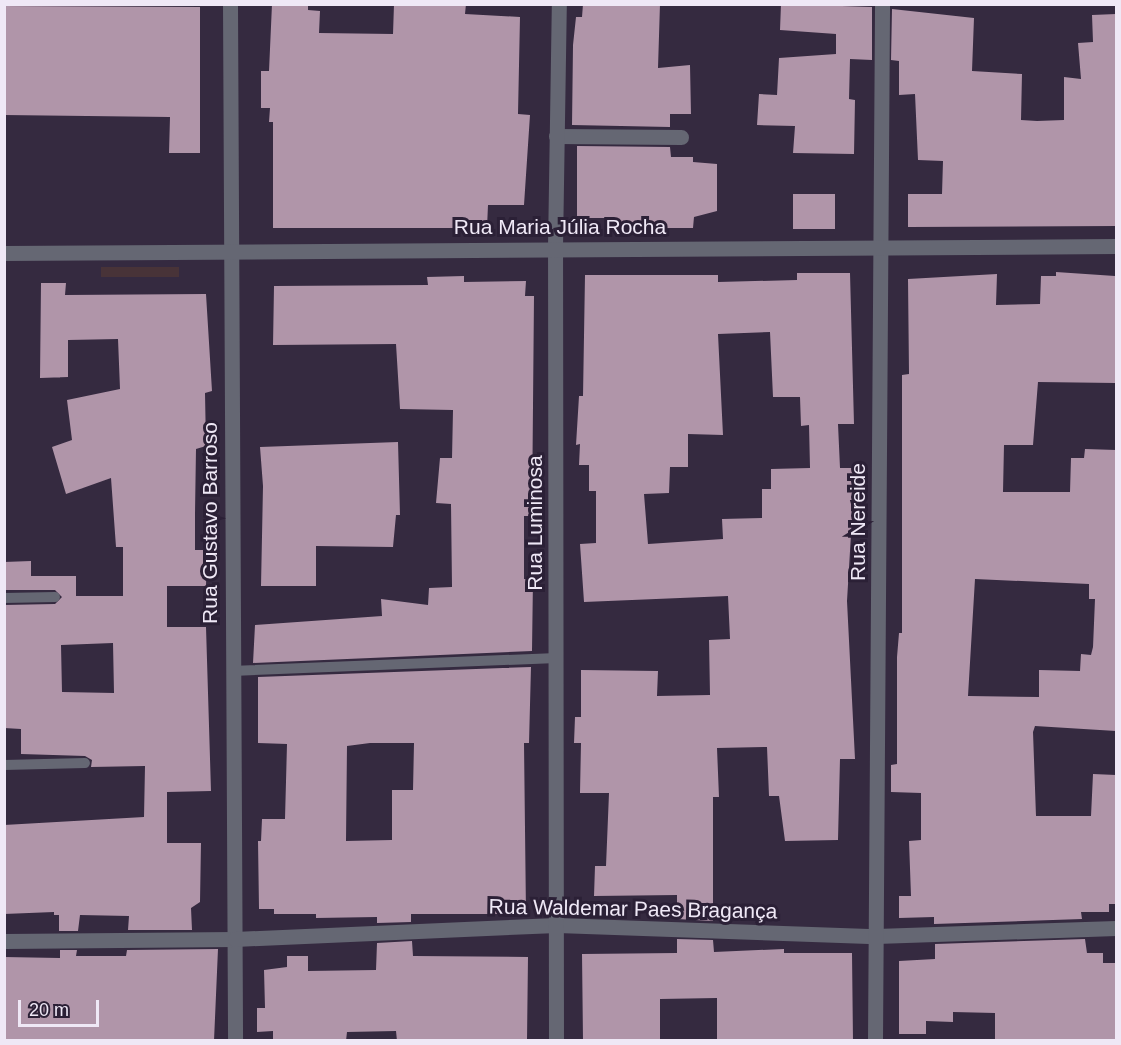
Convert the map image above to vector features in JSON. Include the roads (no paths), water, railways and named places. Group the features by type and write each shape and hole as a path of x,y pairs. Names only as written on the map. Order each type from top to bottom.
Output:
{"street":[{"name":"Rua Gustavo Barroso","path":"230,4 229,249 235,1041"},
{"name":"Rua Luminosa","path":"556,1041 555,248 559,4"},
{"name":"Rua Nereide","path":"875,1041 882,4"},
{"path":"556,136 681,137"},
{"name":"Rua Maria Júlia Rocha","path":"4,253 229,249 1116,246"},
{"name":"Rua Waldemar Paes Bragança","path":"4,941 235,939 557,925 876,936 1116,928"}],"lane":[{"path":"4,598 55,597"},
{"path":"232,671 557,658"},
{"path":"4,765 85,763"}]}
